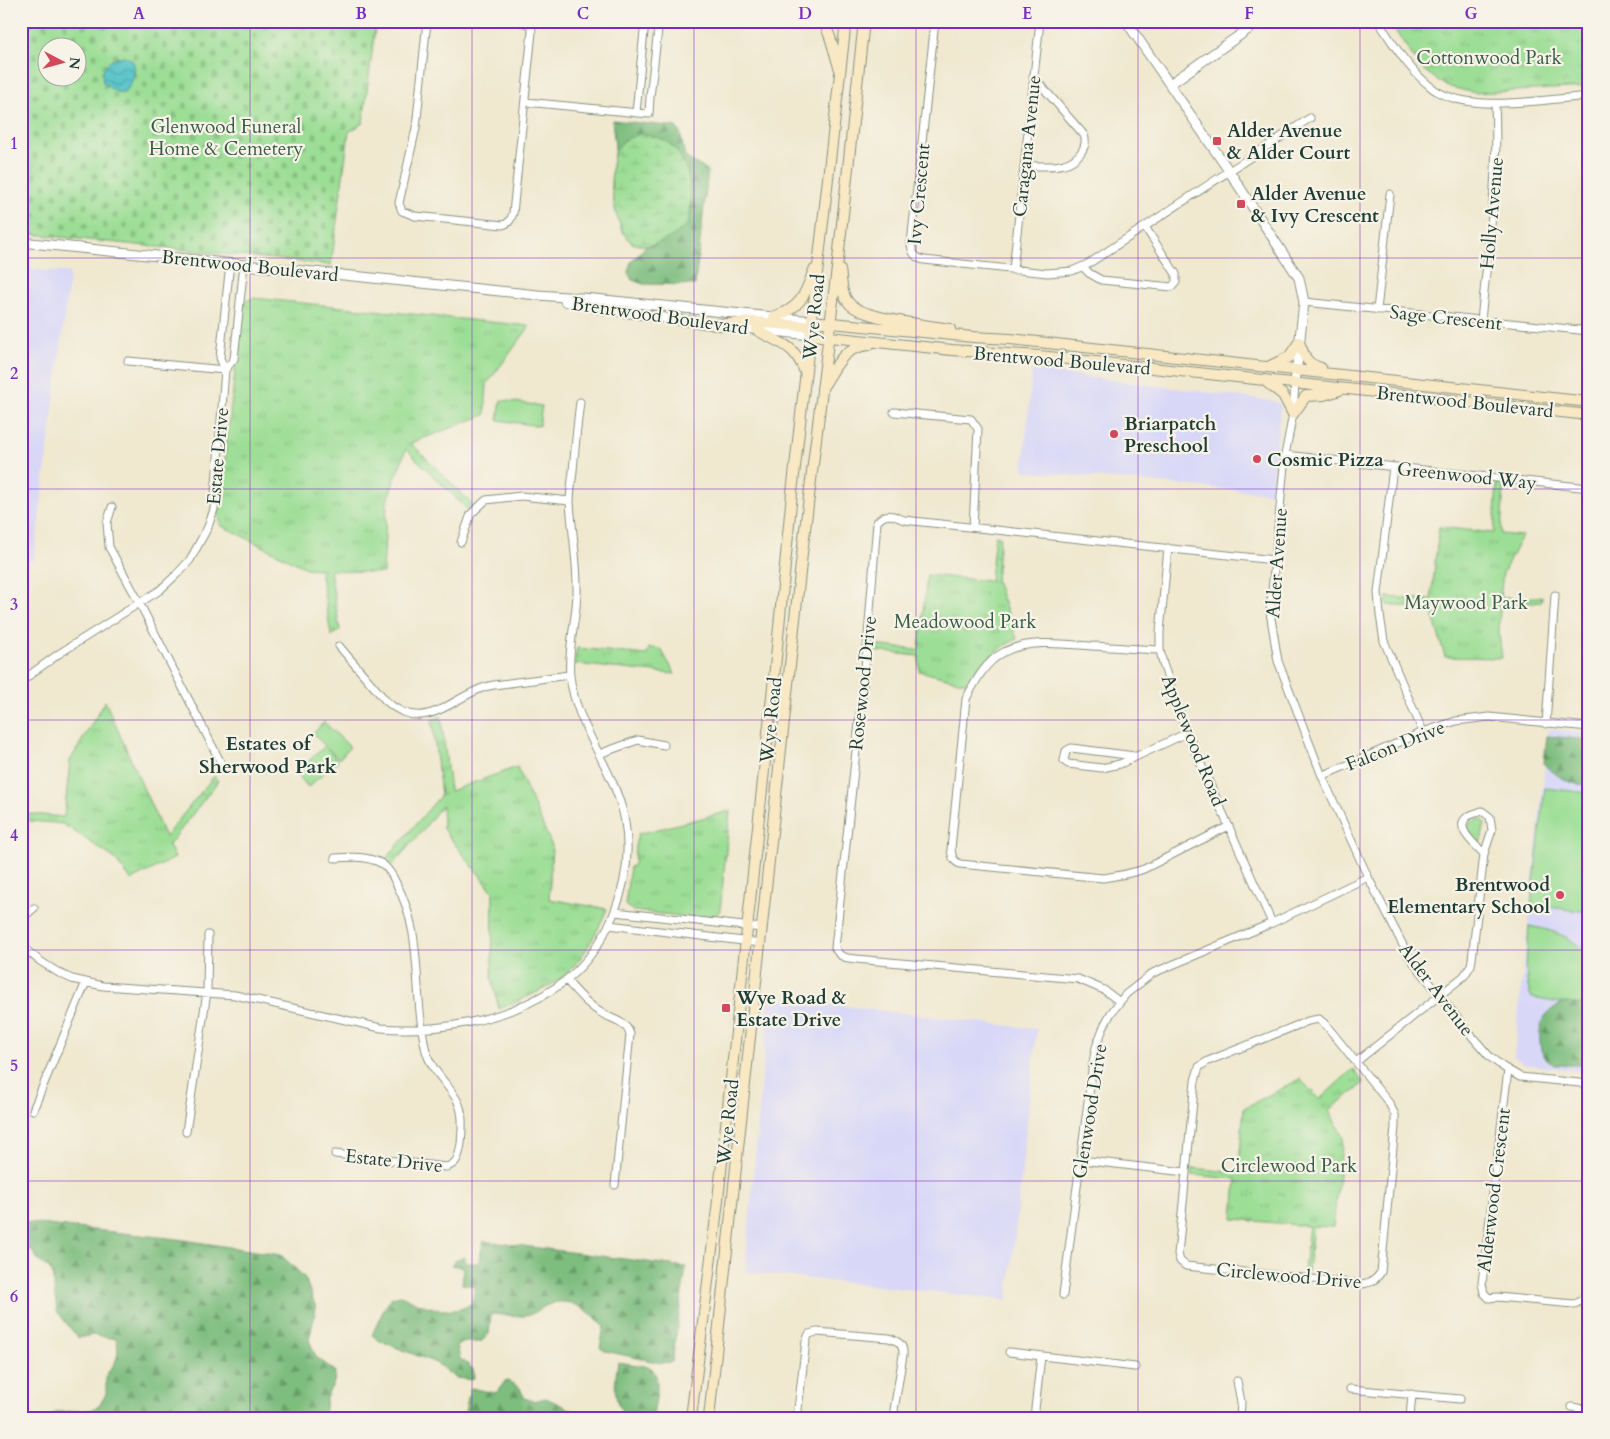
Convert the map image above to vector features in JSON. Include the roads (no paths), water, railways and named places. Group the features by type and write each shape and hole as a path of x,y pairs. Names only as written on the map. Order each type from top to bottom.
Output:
{"main road":[{"path":"824,21 840,73"},
{"name":"Wye Road","path":"691,1418 718,1210 792,493 846,21"},
{"name":"Wye Road","path":"710,1418 760,942 864,21"},
{"path":"774,317 789,310 803,299 820,258"},
{"path":"838,260 844,294 849,304 859,311 881,318 1010,339"},
{"path":"714,325 754,322 812,327"},
{"name":"Brentwood Boulevard","path":"812,327 830,322 1010,339 1589,402"},
{"name":"Brentwood Boulevard","path":"812,327 828,336 884,343 1040,356 1589,415"},
{"path":"757,330 771,339 786,344 796,354 805,372 805,388"},
{"path":"1268,367 1289,357 1299,342"},
{"path":"1299,342 1306,360 1312,365 1345,374"},
{"path":"821,389 842,357 849,350 856,346 884,343"},
{"path":"1264,380 1283,396 1293,414 1306,396 1345,389"}],"street":[{"path":"427,21 416,128 399,203 402,211 415,216 503,225 508,224 513,213 532,32 531,25 517,21"},
{"path":"636,113 645,21"},
{"path":"526,102 649,114 658,21"},
{"name":"Ivy Crescent","path":"935,21 911,244 913,253 919,259 930,262 1055,274 1083,267 1310,118"},
{"name":"Caragana Avenue","path":"1013,270 1040,21"},
{"name":"Alder Avenue","path":"1126,21 1229,171 1299,278 1304,302 1293,414 1285,455 1270,612 1278,660 1322,776 1368,877 1408,955 1470,1034 1490,1057 1520,1077 1589,1084"},
{"path":"1170,84 1260,21"},
{"path":"1378,21 1409,67 1432,89 1453,98 1495,104 1589,96"},
{"path":"1024,166 1065,164 1080,153 1086,140 1084,135 1033,76"},
{"name":"Holly Avenue","path":"1481,321 1495,172 1495,104"},
{"path":"1377,310 1390,194"},
{"path":"1083,267 1089,274 1101,280 1172,287 1176,282 1176,274 1145,227"},
{"name":"Brentwood Boulevard","path":"21,242 774,317 812,327"},
{"name":"Estate Drive","path":"22,680 57,655 160,590 190,560 208,527 216,500 225,370 220,358 230,263"},
{"name":"Estate Drive","path":"225,370 234,359 244,264"},
{"name":"Brentwood Boulevard","path":"538,295 595,308 714,325 757,330 812,327"},
{"path":"1586,331 1589,295"},
{"name":"Sage Crescent","path":"1304,302 1586,331"},
{"path":"128,360 225,370"},
{"path":"21,946 28,953 58,973 104,986 235,995 381,1028 405,1030 473,1021 508,1012 545,994 566,980 593,950 615,912 626,868 627,836 621,805 612,781 581,717 570,675 578,589 570,501 580,402"},
{"path":"894,412 971,419 978,429 972,527"},
{"name":"Greenwood Way","path":"1285,455 1589,488"},
{"path":"1393,467 1378,593 1380,615 1384,641 1423,732"},
{"path":"461,542 471,514 486,500 520,496 570,501"},
{"path":"112,507 107,523 109,547 222,765"},
{"name":"Rosewood Drive","path":"1120,1002 1104,990 1078,979 844,958 838,954 835,948 877,522 892,514 904,520 1274,560"},
{"name":"Applewood Road","path":"1168,548 1160,650 1172,692 1187,733 1272,923"},
{"path":"1546,724 1556,595"},
{"path":"1160,650 1049,644 1028,645 1004,652 985,668 976,679 966,700 951,849 952,857 955,862 960,864 1103,878 1131,874 1144,869 1229,826"},
{"path":"339,646 386,702 395,709 413,715 423,716 437,712 485,687 570,675"},
{"name":"Falcon Drive","path":"1322,776 1423,732 1456,721 1489,717 1589,727"},
{"path":"1135,756 1071,748 1066,750 1064,761 1068,764 1102,768 1120,764 1187,733"},
{"path":"599,754 638,740 664,745"},
{"path":"1356,1062 1464,976 1471,964 1484,854 1492,830 1490,817 1482,811 1468,816 1462,824 1465,835 1484,854"},
{"name":"Estate Drive","path":"334,858 356,857 376,861 385,866 394,878 403,896 409,911 414,935 422,1028 426,1051 430,1062 452,1092 461,1113 459,1155 452,1166 446,1167 335,1154"},
{"name":"Glenwood Drive","path":"1063,1295 1096,1047 1104,1026 1120,1002 1126,994 1152,973 1272,923 1368,877"},
{"path":"21,919 34,908"},
{"path":"615,912 762,928"},
{"path":"609,925 760,942"},
{"path":"186,1132 207,992 208,935"},
{"path":"566,980 592,1007 620,1022 628,1029 630,1034 615,1185"},
{"path":"33,1110 86,982"},
{"name":"Circlewood Drive","path":"1319,1019 1326,1025 1389,1103 1394,1116 1395,1127 1381,1272 1377,1278 1369,1283 1362,1284 1186,1266 1180,1261 1178,1254 1186,1172 1195,1081 1199,1067 1208,1061 1308,1021 1319,1019"},
{"name":"Alderwood Crescent","path":"1508,1070 1482,1283 1484,1293 1489,1298 1581,1303 1586,1298 1589,1268"},
{"path":"1081,1160 1186,1172"},
{"path":"797,1418 806,1341 809,1334 817,1332 889,1338 896,1340 901,1345 903,1355 894,1410 896,1418"},
{"path":"1009,1352 1134,1367"},
{"path":"1034,1418 1041,1356"},
{"path":"1237,1382 1241,1402 1240,1418"},
{"path":"1350,1389 1460,1399"},
{"path":"1410,1418 1412,1394"},
{"path":"1572,1407 1589,1410"}],"water":[{"path":"124,56 130,58 135,67 131,84 124,93 116,92 103,83 102,72 111,61"}],"place":[{"name":"Alder Avenue & Alder Court","path":"1217,141"},
{"name":"Alder Avenue & Ivy Crescent","path":"1241,204"},
{"name":"Briarpatch Preschool","path":"1114,434"},
{"name":"Cosmic Pizza","path":"1257,459"},
{"name":"Brentwood Elementary School","path":"1560,895"},
{"name":"Wye Road & Estate Drive","path":"726,1008"}],"district":[{"name":"Estates of Sherwood Park","path":"268,754"}],"park label":[{"name":"Cottonwood Park","path":"1489,57"},
{"name":"Glenwood Funeral Home & Cemetery","path":"226,137"},
{"name":"Maywood Park","path":"1466,602"},
{"name":"Meadowood Park","path":"965,621"},
{"name":"Circlewood Park","path":"1289,1165"}]}
